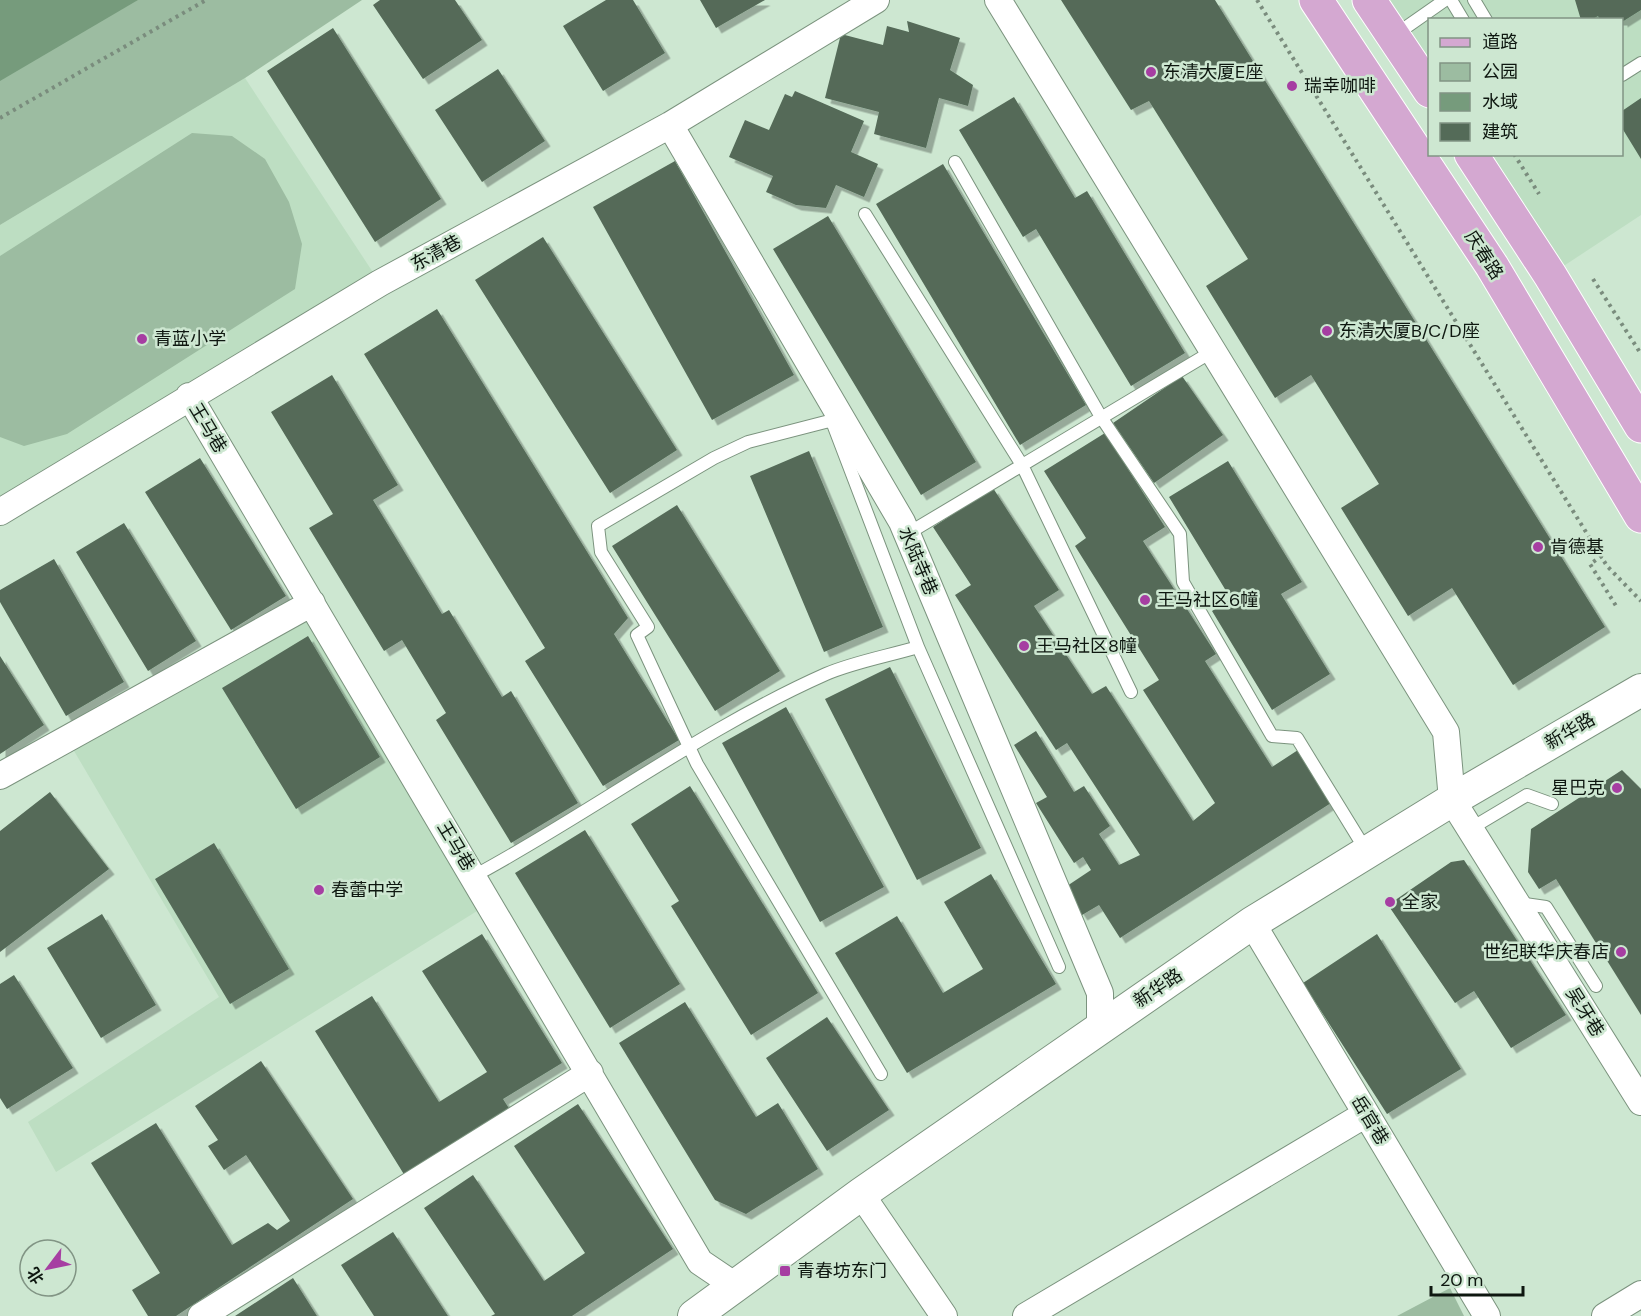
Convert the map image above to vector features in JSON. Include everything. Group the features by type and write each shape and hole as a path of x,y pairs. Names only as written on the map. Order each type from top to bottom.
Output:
{"main road":[{"name":"庆春路","path":"1316,0 1492,266 1641,516"},
{"path":"1369,0 1428,88"},
{"path":"1472,156 1550,275 1641,426"}],"street":[{"name":"东清巷","path":"0,512 189,396 380,284 670,125 876,0"},
{"path":"998,0 1446,732 1452,800"},
{"name":"水陆寺巷","path":"670,125 836,419 907,534 1100,993 1100,1027"},
{"name":"王马巷","path":"189,396 700,1262 734,1285"},
{"path":"0,776 312,603"},
{"name":"新华路","path":"694,1316 861,1194 1252,923 1369,855 1452,800 1641,690"},
{"name":"吴牙巷","path":"1452,800 1641,1102"},
{"name":"岳官巷","path":"1252,923 1487,1316"},
{"path":"201,1316 590,1073"},
{"path":"1026,1316 1366,1114"},
{"path":"861,1194 944,1316"},
{"path":"1605,1316 1641,1294"}],"lane":[{"path":"1394,36 1445,0"},
{"path":"1451,0 1462,18"},
{"path":"1474,0 1485,18"},
{"path":"1623,74 1641,63"},
{"path":"955,162 1101,417 1180,534 1183,582 1272,736 1297,738 1369,855"},
{"path":"866,214 1022,465 1131,692"},
{"path":"907,534 1213,351"},
{"path":"881,1074 689,747 637,635 648,627 601,552 598,526 714,458 748,442 836,419 918,647 1059,967"},
{"path":"474,876 543,839 718,729 828,674 918,647"},
{"path":"1470,829 1527,795 1552,804"},
{"path":"1517,903 1546,907 1596,986"}],"path":[{"path":"0,118 206,0"},
{"path":"1257,0 1607,566 1641,601"},
{"path":"1602,556 1590,564 1618,609"}],"shaded area":[{"path":"1369,0 1641,0 1641,215 1550,275 1472,156 1623,156 1623,18 1428,18 1428,89"},
{"name":"青蓝小学","path":"245,78 380,283 0,512 0,225"},
{"name":"春蕾中学","path":"312,603 490,903 56,1172 28,1122 219,997 67,739"}],"green space":[{"path":"0,0 362,0 245,78 0,225"},
{"name":"青蓝小学","path":"192,133 232,136 265,159 289,202 302,244 295,289 67,434 24,446 0,437 0,256"},
{"path":"1450,1288 1464,1316 1397,1316"}],"water":[{"path":"0,0 138,0 0,81"}],"building":[{"path":"380,0 455,0 482,40 423,79 373,5"},
{"path":"606,0 633,0 665,53 603,91 563,26"},
{"path":"700,0 765,0 716,28"},
{"name":"东清大厦B/C/D座","path":"1061,0 1215,0 1605,627 1513,685 1452,588 1408,616 1341,508 1379,484 1311,375 1275,398 1206,286 1248,259 1149,101 1131,110"},
{"path":"1575,0 1641,0 1641,10 1623,21 1623,18 1599,18 1598,16 1580,18"},
{"path":"907,21 960,38 950,70 973,85 968,106 939,98 926,148 874,134 879,112 825,98 841,34 883,45 887,26 909,32"},
{"path":"333,28 441,199 375,242 267,71"},
{"path":"498,69 545,141 482,182 435,110"},
{"path":"795,91 864,121 851,152 878,164 864,197 836,185 826,208 796,205 766,192 773,176 729,157 745,120 769,130 785,94 792,97"},
{"path":"1014,97 1075,198 1087,191 1185,353 1131,386 1036,229 1023,237 959,130"},
{"path":"1641,98 1641,159 1623,130 1623,110"},
{"path":"675,161 794,375 712,420 593,207"},
{"path":"943,164 1086,405 1020,445 876,204"},
{"path":"828,216 976,462 921,495 773,249"},
{"path":"543,237 677,450 610,493 475,280"},
{"path":"437,309 628,618 614,634 679,740 603,786 525,661 545,648 364,354"},
{"path":"332,375 398,485 373,500 442,614 449,610 502,697 511,691 578,803 511,843 436,720 446,713 402,640 384,651 309,528 333,514 271,412"},
{"path":"1182,376 1223,435 1154,483 1113,423"},
{"path":"1105,433 1165,527 1143,541 1216,654 1205,661 1272,767 1298,750 1331,803 1120,938 1099,905 1082,915 1064,888 1091,870 1083,857 1074,863 1036,803 1047,797 1014,745 1036,731 1074,792 1084,786 1110,826 1099,834 1119,865 1140,855 1067,743 1056,750 955,595 971,585 933,527 993,488 1059,590 1034,606 1092,694 1106,686 1193,821 1215,803 1143,690 1159,680 1075,546 1086,538 1044,471"},
{"path":"809,451 883,627 824,652 750,476"},
{"path":"200,458 286,596 231,630 145,492"},
{"path":"1228,461 1302,582 1281,594 1330,674 1272,710 1212,611 1231,599 1169,497"},
{"path":"677,505 780,671 715,711 612,546"},
{"path":"124,523 196,641 148,671 76,552"},
{"path":"54,559 124,682 66,716 0,602 0,590"},
{"path":"308,636 380,757 296,809 222,688"},
{"path":"0,656 44,725 0,754"},
{"path":"890,667 981,848 917,880 825,699"},
{"path":"786,707 884,887 820,922 722,743"},
{"name":"世纪联华庆春店","path":"1622,770 1641,789 1641,1015 1556,879 1539,889 1528,872 1531,829"},
{"path":"690,786 818,993 751,1035 671,906 679,901 631,824"},
{"path":"50,792 109,869 0,952 0,831"},
{"path":"585,830 680,984 610,1028 515,873"},
{"path":"214,843 289,969 230,1004 155,879"},
{"path":"1464,860 1566,1015 1511,1048 1474,991 1455,1003 1388,905 1451,862"},
{"path":"991,874 1056,984 907,1073 835,953 897,916 943,993 983,969 944,902"},
{"path":"102,914 156,1005 101,1038 47,948"},
{"path":"482,934 562,1063 503,1099 510,1110 405,1176 315,1031 372,996 439,1102 487,1072 422,971"},
{"path":"1377,934 1461,1069 1387,1114 1303,983"},
{"path":"14,975 73,1068 7,1109 0,1098 0,984"},
{"path":"685,1002 756,1117 778,1103 818,1169 746,1214 715,1200 619,1043"},
{"path":"827,1017 889,1110 827,1151 766,1058"},
{"path":"261,1061 353,1199 176,1316 148,1316 132,1290 160,1273 91,1163 156,1123 232,1245 268,1223 277,1230 290,1221 246,1155 224,1170 208,1146 218,1140 195,1106"},
{"path":"578,1104 673,1249 572,1316 491,1316 495,1314 424,1208 473,1175 544,1281 585,1253 514,1146"},
{"path":"393,1232 448,1316 374,1316 341,1265"},
{"path":"293,1278 317,1316 235,1316"}],"place":[{"name":"东清大厦E座","path":"1151,72"},
{"name":"瑞幸咖啡","path":"1292,86"},
{"name":"东清大厦B/C/D座","path":"1327,331"},
{"name":"青蓝小学","path":"142,339"},
{"name":"肯德基","path":"1538,547"},
{"name":"王马社区6幢","path":"1145,600"},
{"name":"王马社区8幢","path":"1024,646"},
{"name":"星巴克","path":"1617,788"},
{"name":"春蕾中学","path":"319,890"},
{"name":"全家","path":"1390,902"},
{"name":"世纪联华庆春店","path":"1621,952"},
{"name":"青春坊东门","path":"785,1271"}]}
